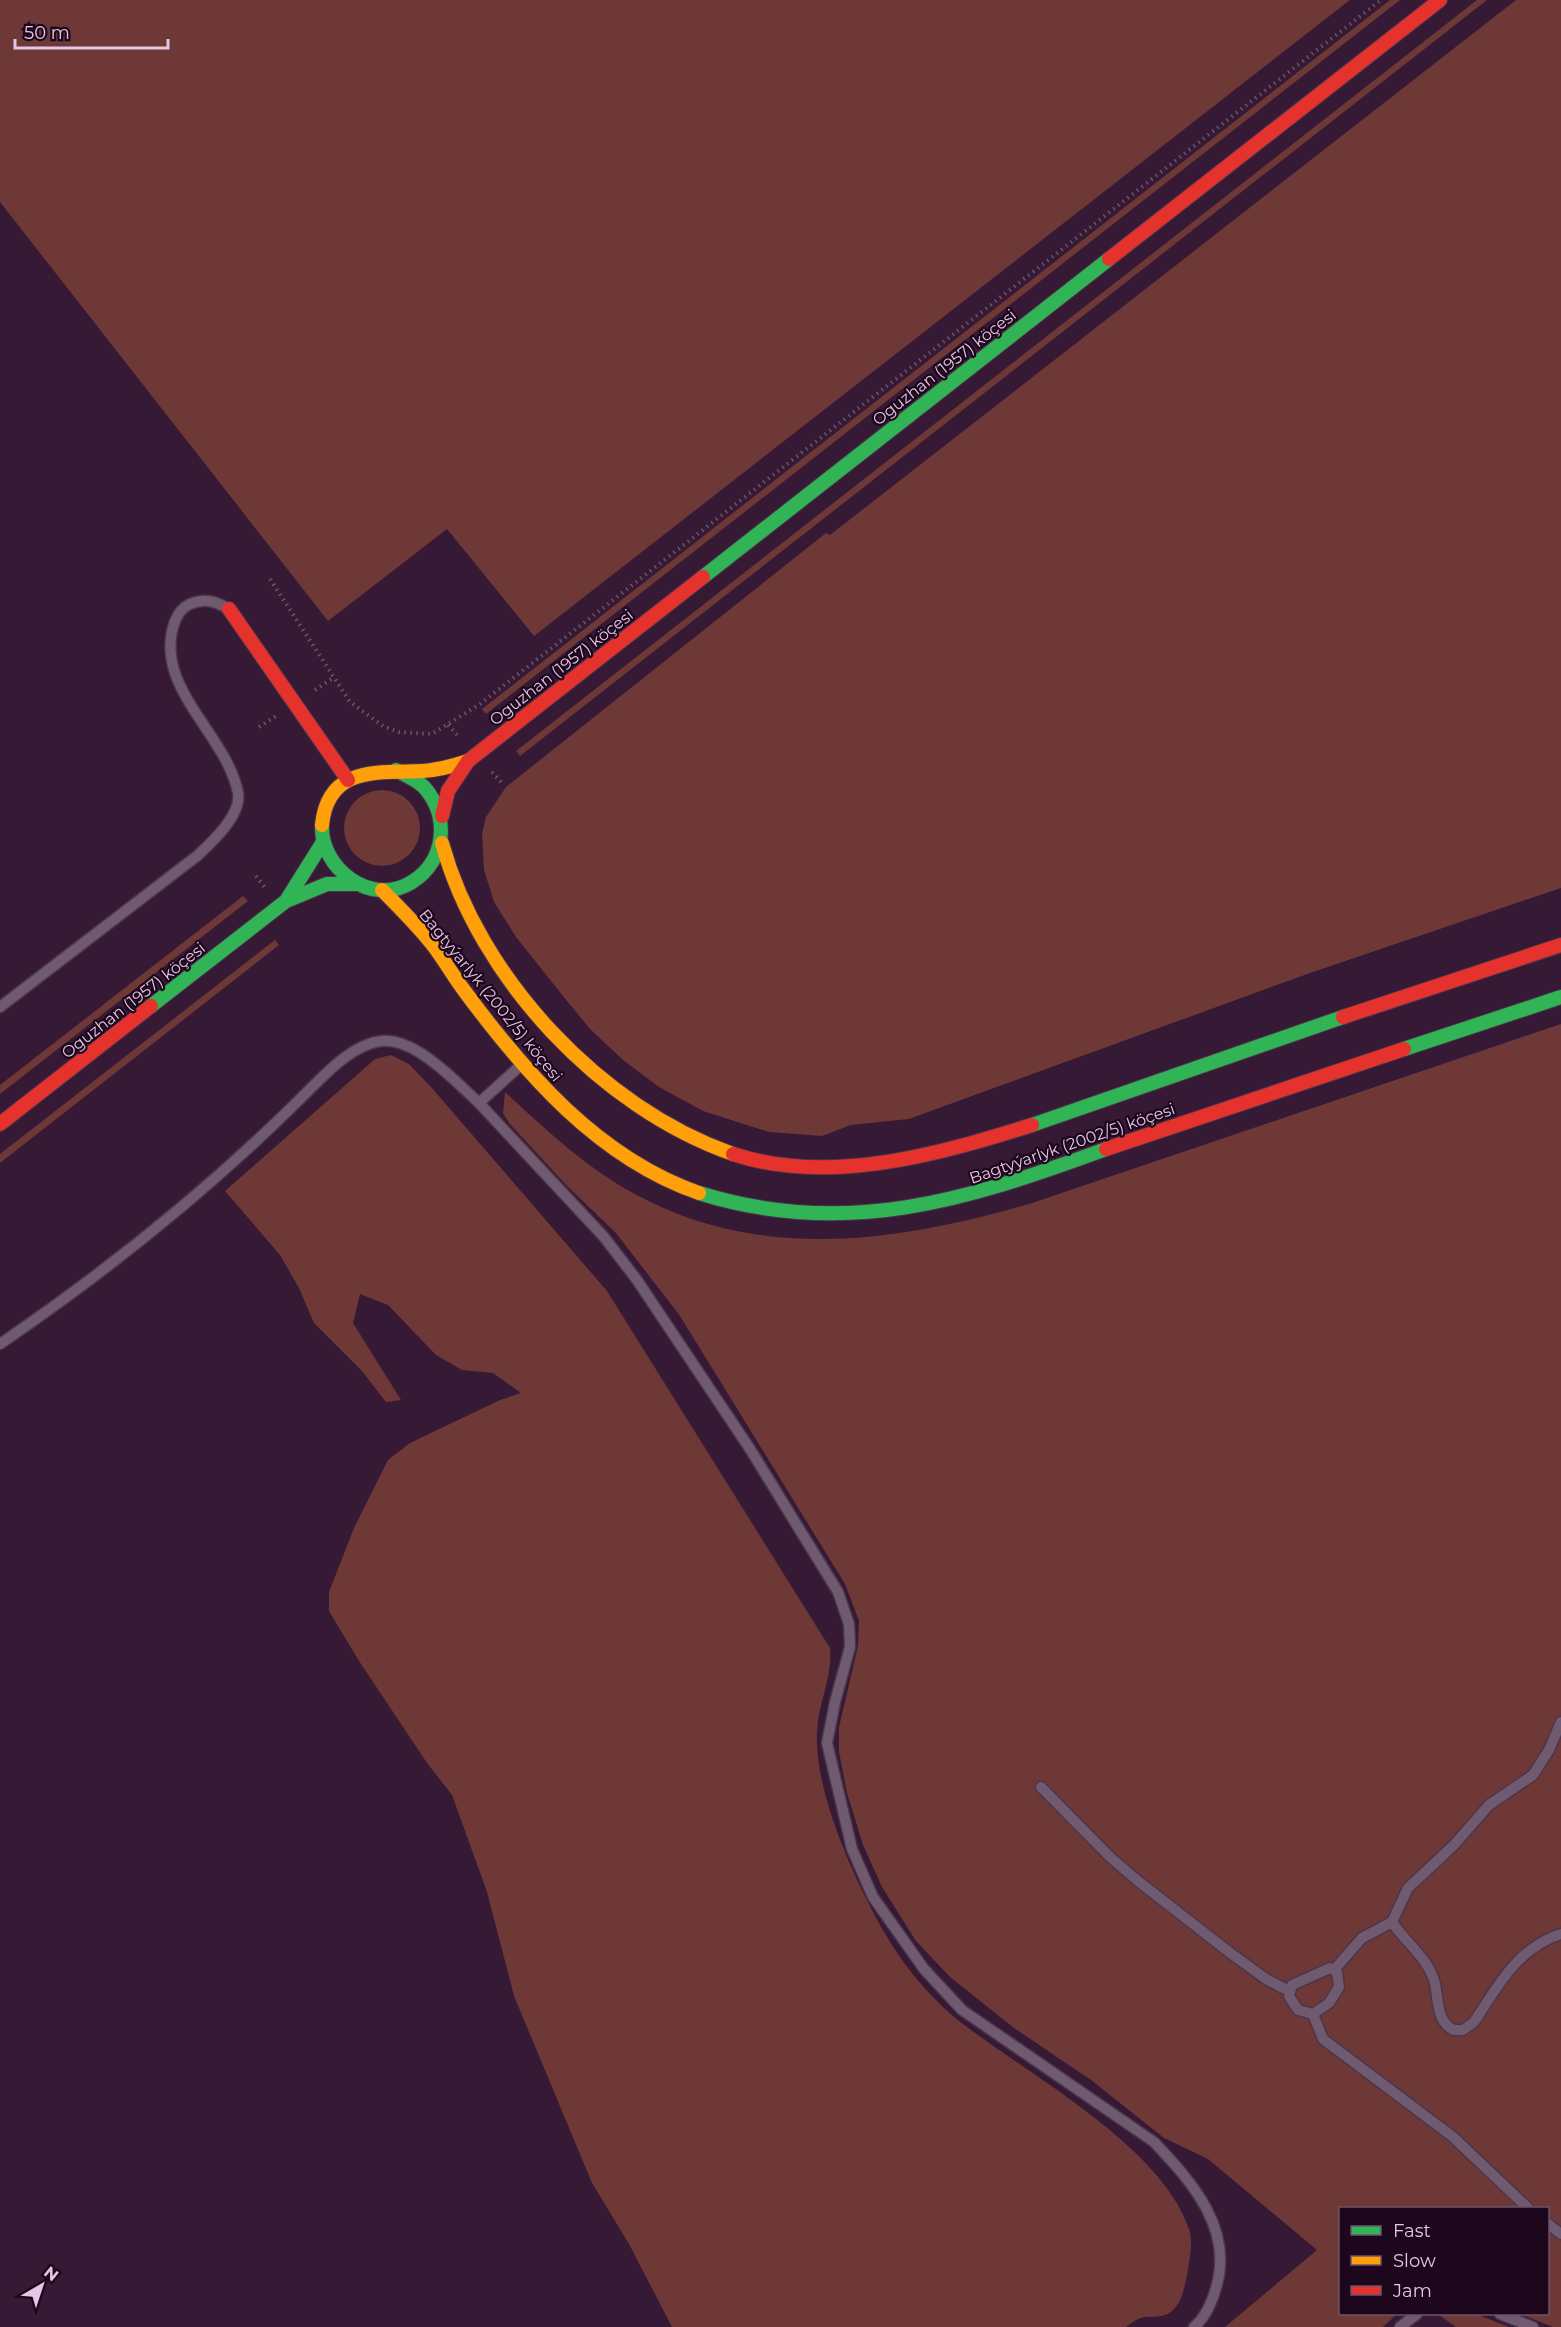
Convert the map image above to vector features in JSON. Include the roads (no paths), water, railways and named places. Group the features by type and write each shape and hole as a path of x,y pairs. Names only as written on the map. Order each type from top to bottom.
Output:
{"street":[{"name":"Oguzhan (1957) köçesi","path":"0,1124 286,901 327,884 356,884 382,890 396,888 420,877 433,862 442,843 442,816 448,791 468,761 1440,0"},
{"path":"229,609 348,780"},
{"name":"Oguzhan (1957) köçesi","path":"356,884 335,867 323,842 322,822 328,802 348,780 356,774 382,769 437,770 468,761"},
{"path":"396,770 420,782 437,803 442,816"},
{"name":"Oguzhan (1957) köçesi","path":"286,901 323,842"},
{"name":"Bagtyýarlyk (2002/5) köçesi","path":"442,843 460,896 493,952 537,1013 587,1067 625,1099 674,1131 750,1158 794,1165 823,1167 879,1162 947,1148 1022,1128 1284,1036 1561,945"},
{"name":"Bagtyýarlyk (2002/5) köçesi","path":"382,890 430,941 461,986 523,1064 556,1102 590,1131 640,1167 671,1183 726,1201 789,1215 841,1217 959,1199 1062,1167 1164,1128 1561,997"}],"lane":[{"path":"0,1007 196,856 219,836 235,811 239,795 227,763 183,690 171,659 173,628 178,615 187,605 203,600 215,601 229,609"},
{"path":"0,1344 74,1293 172,1217 262,1136 315,1084 365,1046 383,1041 405,1045 432,1061 479,1103 604,1237 637,1280 750,1449 838,1592 849,1624 850,1647 827,1743 852,1849 873,1897 924,1969 962,2010 1154,2142 1180,2169 1201,2197 1218,2233 1221,2257 1219,2279 1212,2303 1194,2327"},
{"path":"479,1103 523,1064"},
{"path":"1334,1970 1362,1938 1392,1922 1408,1888 1441,1858 1490,1805 1533,1775 1550,1750 1561,1722"},
{"path":"1041,1787 1138,1881 1266,1979 1289,1991 1298,2010 1313,2014 1329,2003 1339,1987 1340,1978 1330,1968 1292,1985 1289,1991"},
{"path":"1392,1922 1427,1965 1435,1984 1441,2017 1454,2030 1463,2030 1474,2022 1523,1954 1536,1944 1561,1934"},
{"path":"1313,2014 1319,2034 1323,2039 1454,2137 1527,2207"},
{"path":"1549,2225 1561,2234"},
{"path":"1400,2327 1415,2315"},
{"path":"1505,2315 1533,2327"}]}
